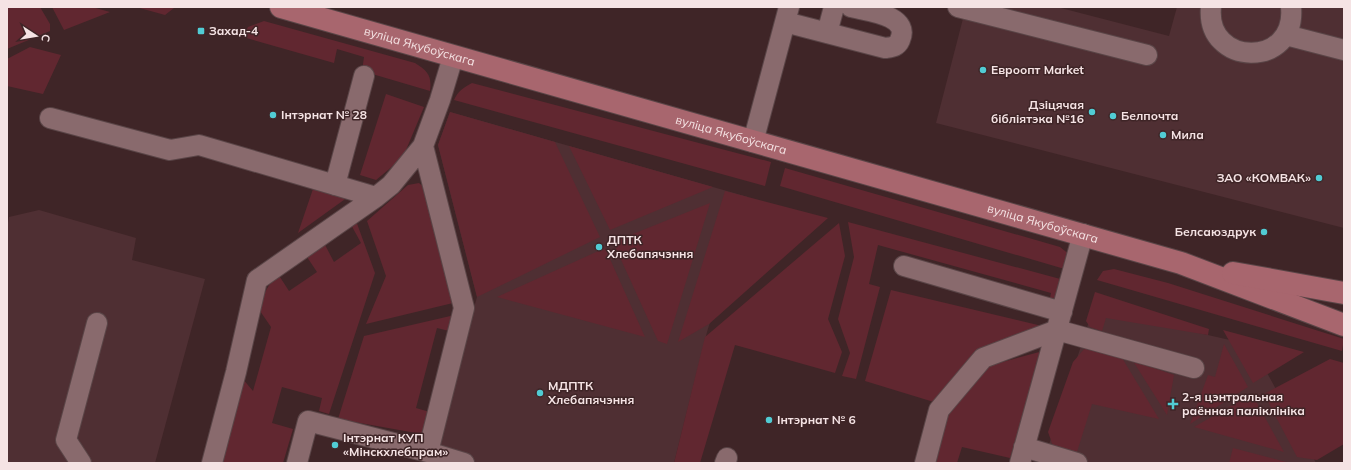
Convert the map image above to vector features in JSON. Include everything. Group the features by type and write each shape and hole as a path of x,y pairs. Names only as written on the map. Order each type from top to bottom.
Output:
{"main road":[{"name":"вуліца Якубоўскага","path":"281,7 1181,263 1344,325"},
{"name":"вуліца Якубоўскага","path":"1181,263 1344,293"}],"lane":[{"path":"827,33 834,7"},
{"path":"753,142 787,15 827,33 885,48 892,48 898,44 902,35 902,28 892,18 851,7"},
{"path":"958,7 1147,55"},
{"path":"1212,7 1212,22 1216,33 1225,44 1237,51 1250,54 1264,52 1276,45 1286,35 1291,22 1291,7"},
{"path":"1286,35 1344,50"},
{"path":"212,463 236,372 257,280 376,197 391,184 423,146 440,100 453,57"},
{"path":"335,185 364,76"},
{"path":"50,118 170,150 199,145 376,197"},
{"path":"423,146 464,308 428,452"},
{"path":"1077,463 1022,455 1083,234"},
{"path":"904,266 1194,368"},
{"path":"924,463 939,410 983,358 1059,321"},
{"path":"80,463 66,440 97,323"},
{"path":"297,463 308,420 464,463"}],"shaded area":[{"path":"7,7 40,7 50,24 50,31 7,49"},
{"path":"52,7 92,7 110,12 64,30"},
{"path":"136,7 171,7 174,8 165,15"},
{"path":"966,7 1057,7 1169,36 1177,7 1344,7 1344,228 936,123"},
{"path":"264,21 415,63 428,74 430,78 430,91 362,71 364,57 337,49 334,63 243,37 248,27"},
{"path":"30,47 61,55 43,94 7,86 7,59"},
{"path":"472,83 771,162 765,186 454,100 461,90"},
{"path":"386,94 424,107 406,150 400,160 376,180 360,175"},
{"name":"ДПТК Хлебапячэння","path":"450,112 748,197 707,332 674,463 431,463 477,297 438,145"},
{"path":"450,112 555,142 600,237 477,297 438,145"},
{"path":"569,146 713,187 610,230"},
{"path":"785,168 1060,247 1070,255 1068,270 780,186"},
{"path":"419,183 427,190 453,303 366,324 386,276 367,221 408,185"},
{"path":"314,186 348,197 298,233"},
{"path":"725,191 828,218 709,324 678,342"},
{"path":"710,203 667,344 658,341 613,242"},
{"path":"39,210 136,238 132,260 205,279 155,463 7,463 7,228 9,217"},
{"path":"355,218 375,273 329,414 319,411 322,398 282,387 272,423 293,429 283,463 219,463 242,378 253,391 271,327 260,311 262,300 268,287 278,274 289,291 317,272 307,257 324,243 334,262 361,243 349,221"},
{"path":"848,222 1064,280 1057,304 1049,303 1051,293 878,245 869,284 880,287 856,379 842,376 850,353 838,319 854,257"},
{"path":"839,223 845,256 828,319 842,352 835,373 735,345 700,463 674,463 705,337"},
{"path":"605,248 645,337 497,297"},
{"path":"1114,269 1168,283 1344,339 1342,351 1097,280 1103,271"},
{"path":"891,290 1042,326 937,403 865,381"},
{"path":"1095,292 1209,329 1208,335 1106,318 1102,331 1090,327 1086,321"},
{"name":"2-я цэнтральная раённая паліклініка","path":"1093,309 1252,345 1316,463 1043,463"},
{"path":"459,314 453,332 437,328 416,408 433,413 427,435 338,419 364,336"},
{"path":"1223,330 1304,352 1253,383"},
{"path":"1224,344 1248,387 1190,424 1208,375 1215,377"},
{"path":"1085,348 1097,352 1119,353 1159,419 1092,404 1076,455 1053,446 1048,432 1073,362"},
{"path":"1043,351 1010,458 962,447 957,463 934,463 945,417 988,366"},
{"path":"1330,359 1344,363 1344,444 1317,460 1297,457 1264,394"},
{"path":"1133,361 1174,375 1167,415"},
{"path":"1252,394 1284,452 1194,427"},
{"path":"1233,448 1290,463 1229,463"}],"place":[{"name":"Захад-4","path":"201,31"},
{"name":"Евроопт Market","path":"983,70"},
{"name":"Дзіцячая бібліятэка №16","path":"1092,112"},
{"name":"Інтэрнат № 28","path":"273,115"},
{"name":"Белпочта","path":"1113,116"},
{"name":"Мила","path":"1163,135"},
{"name":"ЗАО «КОМВАК»","path":"1319,178"},
{"name":"Белсаюздрук","path":"1264,232"},
{"name":"ДПТК Хлебапячэння","path":"599,247"},
{"name":"МДПТК Хлебапячэння","path":"540,393"},
{"name":"2-я цэнтральная раённая паліклініка","path":"1173,404"},
{"name":"Інтэрнат № 6","path":"769,420"},
{"name":"Інтэрнат КУП «Мінскхлебпрам»","path":"335,445"}]}
